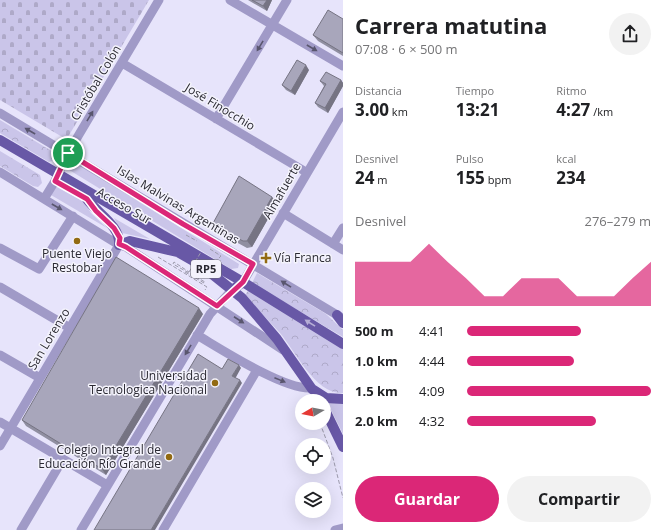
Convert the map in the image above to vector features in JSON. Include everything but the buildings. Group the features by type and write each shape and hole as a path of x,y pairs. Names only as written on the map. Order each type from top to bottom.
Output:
{"main road":[{"name":"Acceso Sur","path":"0,140 87,199 202,266 232,290"},
{"name":"Acceso Sur","path":"0,148 57,178 243,282"},
{"path":"87,199 96,211 114,228 120,238 119,244 130,241 177,252"},
{"name":"RP5","path":"315,394 289,355 242,298 232,290 243,282 343,344"},
{"path":"311,388 326,398 343,399"},
{"path":"331,422 343,447"}],"street":[{"name":"Cristóbal Colón","path":"44,199 57,178 68,153 159,0"},
{"path":"230,0 343,66"},
{"path":"216,119 287,0"},
{"name":"José Finocchio","path":"122,63 306,172"},
{"name":"Almafuerte","path":"243,282 306,172 343,112"},
{"name":"Islas Malvinas Argentinas","path":"0,113 183,224 253,264 341,319"},
{"path":"0,172 126,247 289,355"},
{"path":"283,213 343,250"},
{"path":"0,248 39,269 73,216"},
{"path":"334,244 343,228"},
{"name":"San Lorenzo","path":"0,446 119,244"},
{"path":"0,287 70,328"},
{"path":"81,530 197,335 217,306 232,290"},
{"path":"197,335 257,370 302,388 311,388"},
{"path":"0,355 40,378"},
{"path":"163,530 257,370"},
{"path":"0,422 107,485"},
{"path":"21,530 63,459"},
{"path":"335,530 343,528"}],"path":[{"path":"177,269 204,283 205,282 173,264 174,262 189,272 201,252"},
{"path":"322,430 343,498"}],"green space":[{"path":"0,0 149,0 68,137 64,138 0,100"},
{"path":"0,120 55,153 57,157 55,160 49,162 0,133"},
{"path":"0,151 40,175 42,183 38,187 33,186 0,166"},
{"path":"72,160 239,264 238,268 231,269 66,168"},
{"path":"55,186 84,202 91,213 107,228 51,195"},
{"path":"114,218 150,239 122,233"},
{"path":"257,273 326,314 343,330 343,337 252,283"},
{"path":"249,290 343,349 343,393 333,392 315,380 280,333 246,297 246,293"},
{"path":"331,401 343,404 343,434 331,410"}],"place":[{"name":"Puente Viejo Restobar","path":"77,241"},
{"name":"Vía Franca","path":"266,258"},
{"name":"Universidad Tecnologica Nacional","path":"215,383"},
{"name":"Colegio Integral de Educación Río Grande","path":"169,457"}],"route":[{"path":"68,153 183,224 253,264 243,282 232,290 217,306 126,247 119,244 120,238 110,222 96,211 87,199 55,181 68,153"}]}
